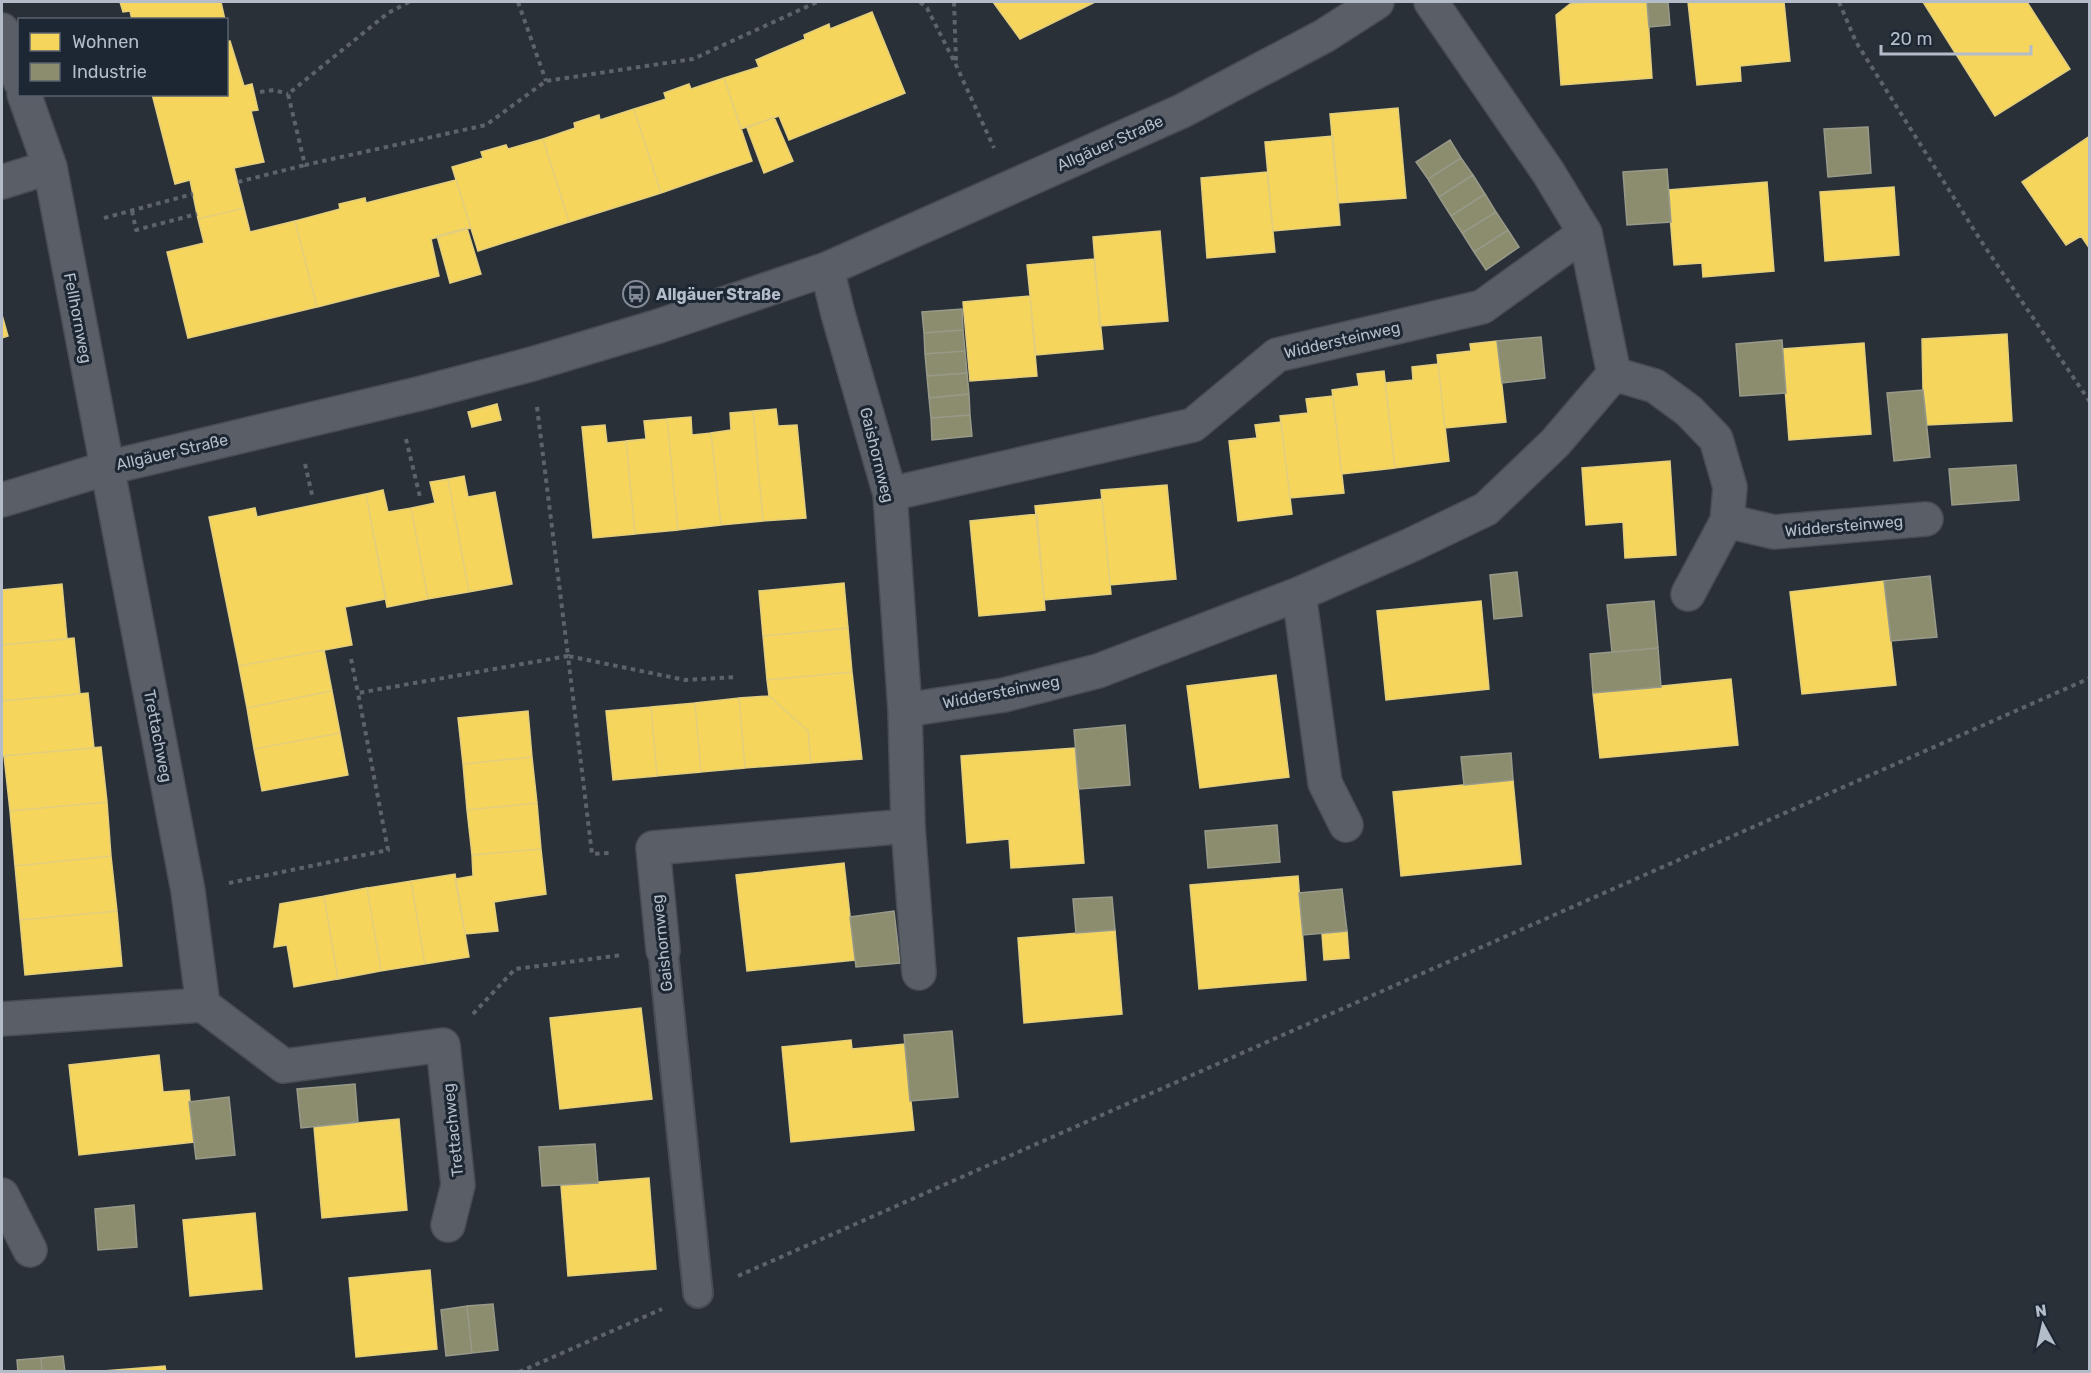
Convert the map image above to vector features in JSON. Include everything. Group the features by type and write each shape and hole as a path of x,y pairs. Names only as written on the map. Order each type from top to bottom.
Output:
{"street":[{"name":"Allgäuer Straße","path":"2,500 107,468 397,399 532,364 659,326 827,269 1182,111 1324,36 1377,2"},
{"path":"1431,2 1548,172 1585,233 1614,374 1656,386 1689,411 1716,440 1730,487 1727,521 1688,594"},
{"path":"2,30 18,75"},
{"name":"Fellhornweg","path":"25,96 50,167 107,468"},
{"path":"2,182 50,167"},
{"name":"Widdersteinweg","path":"890,494 1193,424 1277,355 1482,307 1585,233"},
{"name":"Gaishornweg","path":"827,269 890,494 905,710 908,826 919,973"},
{"name":"Widdersteinweg","path":"905,710 1004,695 1098,671 1299,594 1411,546 1486,509 1555,443 1614,374"},
{"name":"Trettachweg","path":"107,468 188,891 203,1005"},
{"name":"Widdersteinweg","path":"1727,521 1774,532 1926,519"},
{"path":"1299,594 1325,783 1346,825"},
{"path":"652,848 908,826"},
{"name":"Gaishornweg","path":"652,848 663,950"},
{"path":"2,1019 203,1005 284,1066 443,1045"},
{"name":"Trettachweg","path":"443,1045 458,1185 448,1225"},
{"path":"2,1195 30,1250"}],"lane":[{"name":"Gaishornweg","path":"663,950 698,1293"}],"path":[{"path":"288,94 388,13 409,2"},
{"path":"518,2 546,81"},
{"path":"238,182 305,165 486,126 546,81 693,58 817,2"},
{"path":"920,2 927,8 956,64 1012,187"},
{"path":"954,2 956,64"},
{"path":"1839,2 1856,42 1962,211 2090,402"},
{"path":"260,92 274,90 288,94"},
{"path":"288,94 305,165"},
{"path":"62,229 193,195"},
{"path":"132,211 136,230 198,214"},
{"path":"532,364 592,854 652,848"},
{"path":"397,399 420,497"},
{"path":"358,693 568,656 685,680 736,677"},
{"path":"188,891 388,850 351,659"},
{"path":"519,1371 2090,678"},
{"path":"443,1045 515,969 663,950"}],"building: Wohnen":[{"path":"120,2 221,2 225,18 132,18 130,11 123,12"},
{"path":"993,2 1095,2 1020,39"},
{"path":"1647,2 1652,78 1561,85 1556,15 1570,4"},
{"path":"1688,2 1784,2 1790,61 1740,66 1741,81 1697,85"},
{"path":"1923,2 2027,2 2070,69 1995,116"},
{"path":"872,12 905,93 789,140 779,116 741,129 724,78 759,67 756,60 805,39 804,35 829,24 830,29"},
{"path":"230,41 244,86 252,84 258,110 251,111 264,162 234,168 244,208 198,219 190,180 175,184 153,96 228,96 228,42"},
{"path":"724,78 752,161 661,193 634,109 666,99 664,93 689,84 691,89"},
{"path":"1398,108 1406,198 1338,203 1330,114"},
{"path":"634,109 661,193 569,222 543,139 575,128 574,123 599,115 600,120"},
{"path":"774,117 793,161 764,173 747,128"},
{"path":"1333,136 1340,225 1273,231 1265,142"},
{"path":"2090,136 2090,249 2081,236 2066,245 2022,182"},
{"path":"543,139 569,222 478,251 452,167 483,158 481,152 506,145 508,149"},
{"path":"1267,172 1275,252 1207,258 1201,178"},
{"path":"456,180 471,228 431,239 439,276 317,307 295,221 340,209 339,204 365,198 366,203"},
{"path":"1767,182 1774,271 1703,277 1702,263 1674,265 1668,190"},
{"path":"1894,187 1899,255 1825,261 1820,192"},
{"path":"244,208 250,232 295,221 317,307 188,338 167,252 204,243 198,219"},
{"path":"467,228 481,274 450,283 437,236"},
{"path":"1160,231 1168,321 1100,326 1093,237"},
{"path":"1094,259 1103,349 1036,355 1027,265"},
{"path":"1030,296 1037,376 970,381 963,302"},
{"path":"2,315 8,336 2,338"},
{"path":"2007,334 2012,421 1927,425 1923,390 1922,339"},
{"path":"1497,341 1506,422 1445,428 1437,355 1471,351 1470,344"},
{"path":"1864,343 1871,434 1789,440 1782,349"},
{"path":"1438,364 1449,461 1395,468 1385,383 1413,380 1412,367"},
{"path":"1384,371 1395,468 1342,474 1332,390 1359,386 1357,374"},
{"path":"1333,396 1344,493 1290,498 1280,416 1308,413 1306,399"},
{"path":"497,404 501,420 472,427 468,412"},
{"path":"776,409 778,426 797,425 806,518 763,521 753,411"},
{"path":"753,411 763,521 721,525 711,433 731,430 730,413"},
{"path":"691,417 692,435 711,433 721,525 678,530 667,419"},
{"path":"667,419 678,530 635,534 626,441 646,439 644,421"},
{"path":"1281,422 1292,514 1238,521 1229,441 1257,438 1255,425"},
{"path":"605,425 607,443 626,441 635,534 593,538 582,427"},
{"path":"1670,461 1676,555 1625,558 1623,522 1586,525 1582,468"},
{"path":"464,476 468,497 495,492 512,584 469,592 448,479"},
{"path":"448,479 469,592 428,599 411,508 435,503 430,482"},
{"path":"1167,485 1176,579 1110,585 1101,490"},
{"path":"383,490 388,512 411,508 428,599 387,607 366,494"},
{"path":"366,494 386,599 345,607 352,645 239,666 209,517 255,508 257,517"},
{"path":"1102,499 1111,594 1044,600 1035,506"},
{"path":"1037,514 1045,610 979,616 970,521"},
{"path":"1884,581 1896,685 1802,694 1790,592"},
{"path":"844,583 848,628 763,636 759,591"},
{"path":"62,584 67,639 2,645 2,590"},
{"path":"1481,601 1489,689 1386,700 1377,611"},
{"path":"848,628 852,672 767,680 763,636"},
{"path":"74,638 80,694 2,701 2,645"},
{"path":"324,650 332,691 247,708 239,666"},
{"path":"852,672 862,759 811,763 808,731 769,696 767,680"},
{"path":"1276,675 1289,777 1200,788 1187,686"},
{"path":"1731,679 1738,745 1600,758 1593,693"},
{"path":"332,691 340,733 254,749 247,708"},
{"path":"88,693 94,748 2,756 2,701"},
{"path":"769,696 808,731 811,763 745,768 739,698"},
{"path":"739,698 745,768 701,772 695,703"},
{"path":"695,703 701,772 657,776 651,707"},
{"path":"651,707 657,776 613,780 606,711"},
{"path":"528,711 532,757 463,764 458,718"},
{"path":"340,733 348,775 262,791 254,749"},
{"path":"101,747 107,802 10,811 4,756"},
{"path":"1075,748 1084,863 1011,868 1009,839 967,843 961,756"},
{"path":"532,757 537,803 467,810 463,764"},
{"path":"1513,780 1521,864 1401,876 1393,792"},
{"path":"107,802 111,856 15,866 10,811"},
{"path":"537,803 541,849 472,855 467,810"},
{"path":"541,849 546,894 494,902 498,931 465,934 455,879 473,876 472,855"},
{"path":"111,856 117,911 20,920 15,866"},
{"path":"844,863 855,960 747,971 736,875"},
{"path":"455,874 469,957 425,964 411,881"},
{"path":"1298,876 1306,980 1199,989 1190,885"},
{"path":"411,881 425,964 381,971 367,888"},
{"path":"367,888 381,971 338,979 324,896"},
{"path":"324,896 338,979 294,987 287,945 274,947 280,904"},
{"path":"117,911 122,966 25,975 20,920"},
{"path":"1115,930 1122,1014 1024,1023 1018,938"},
{"path":"1347,931 1349,958 1324,960 1322,934"},
{"path":"641,1008 652,1099 560,1109 550,1018"},
{"path":"851,1040 852,1049 905,1044 914,1130 791,1142 782,1047"},
{"path":"159,1055 163,1092 189,1090 194,1142 79,1155 69,1065"},
{"path":"399,1119 407,1210 322,1218 314,1127"},
{"path":"649,1178 656,1269 568,1276 561,1185"},
{"path":"255,1213 262,1289 190,1296 183,1220"},
{"path":"430,1270 437,1349 356,1357 349,1278"},
{"path":"165,1366 166,1372 90,1372"}],"building: Industrie":[{"path":"1647,2 1668,2 1670,25 1649,27"},
{"path":"1868,127 1871,173 1828,177 1824,129"},
{"path":"1450,140 1461,158 1428,179 1416,162"},
{"path":"1461,158 1473,175 1439,197 1428,179"},
{"path":"1667,169 1671,222 1627,225 1623,172"},
{"path":"1473,175 1485,194 1451,216 1439,197"},
{"path":"1485,194 1496,212 1462,233 1451,216"},
{"path":"1496,212 1508,230 1474,252 1462,233"},
{"path":"1508,230 1519,247 1486,270 1474,252"},
{"path":"962,309 963,330 924,333 922,312"},
{"path":"963,330 965,351 925,354 924,333"},
{"path":"1541,337 1545,378 1502,383 1497,341"},
{"path":"1782,340 1786,393 1740,396 1736,344"},
{"path":"965,351 967,373 927,376 925,354"},
{"path":"967,373 969,394 929,398 927,376"},
{"path":"1923,390 1930,457 1894,461 1887,393"},
{"path":"969,394 970,415 931,418 929,398"},
{"path":"970,415 972,436 932,440 931,418"},
{"path":"2016,465 2019,500 1952,505 1949,469"},
{"path":"1517,572 1522,616 1494,619 1490,575"},
{"path":"1930,576 1937,637 1891,641 1884,581"},
{"path":"1654,601 1658,648 1612,652 1607,605"},
{"path":"1658,648 1661,687 1593,693 1590,654"},
{"path":"1125,725 1130,785 1079,789 1074,730"},
{"path":"1511,753 1513,780 1464,785 1461,757"},
{"path":"1277,825 1280,862 1208,868 1205,831"},
{"path":"1342,889 1347,931 1303,935 1299,893"},
{"path":"1112,897 1115,930 1076,933 1073,899"},
{"path":"894,911 900,963 856,967 850,917"},
{"path":"952,1031 958,1097 910,1101 904,1035"},
{"path":"355,1084 358,1122 301,1128 297,1089"},
{"path":"229,1097 235,1155 196,1159 189,1102"},
{"path":"595,1144 598,1183 542,1186 539,1147"},
{"path":"134,1205 137,1247 98,1250 95,1209"},
{"path":"493,1304 498,1350 472,1353 467,1306"},
{"path":"467,1306 472,1353 446,1356 441,1310"},
{"path":"63,1356 65,1372 42,1372 41,1358"},
{"path":"41,1358 42,1372 18,1372 17,1360"}],"place":[{"name":"Allgäuer Straße","path":"636,294"}]}
